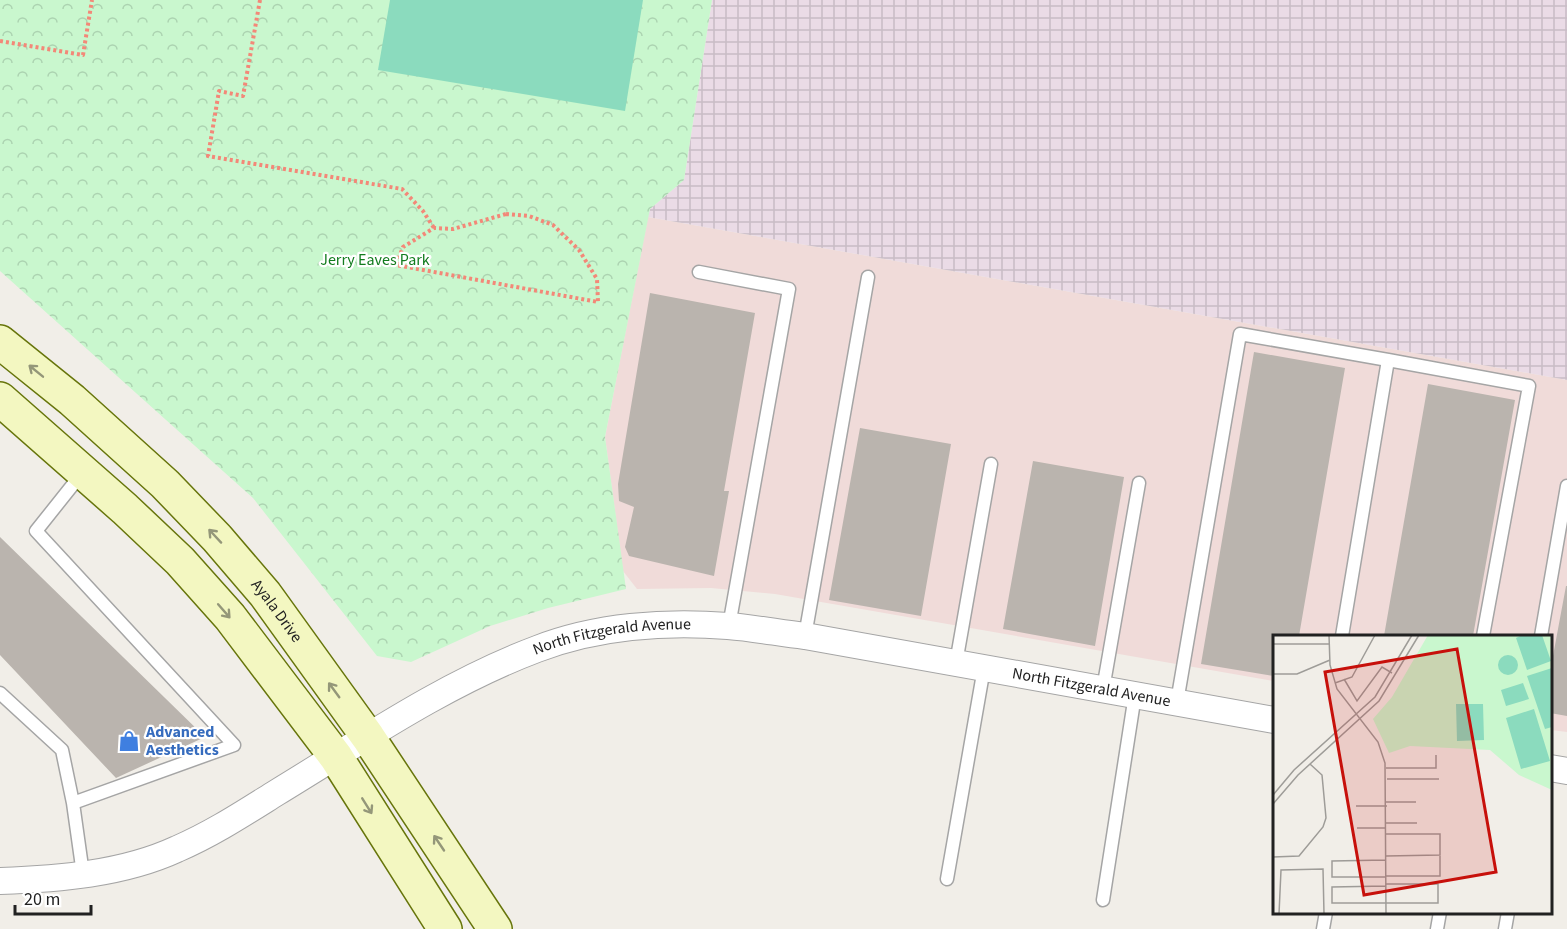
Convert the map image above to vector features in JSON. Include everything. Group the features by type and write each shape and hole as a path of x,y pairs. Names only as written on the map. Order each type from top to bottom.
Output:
{"main road":[{"name":"Ayala Drive","path":"0,342 72,400 165,484 217,538 265,594 368,737 495,929"},
{"path":"0,399 84,471 180,561 230,617 336,757 445,929"}],"street":[{"name":"North Fitzgerald Avenue","path":"0,881 83,874 132,865 176,850 220,827 462,682 538,648 628,627 729,626 805,636 1273,720"},
{"path":"1552,768 1567,771"}],"lane":[{"path":"699,272 789,289 729,626"},
{"path":"805,636 868,277"},
{"path":"1177,702 1240,334 1529,386 1484,635"},
{"path":"1342,635 1388,360"},
{"path":"956,663 991,464"},
{"path":"73,803 234,745 36,531 84,471"},
{"path":"1103,689 1138,483"},
{"path":"1541,635 1567,486"},
{"path":"947,879 984,668"},
{"path":"0,693 62,750 73,803 83,874"},
{"path":"1103,900 1135,695"},
{"path":"1323,929 1326,914"},
{"path":"1437,929 1440,914"},
{"path":"1505,929 1508,914"}],"path":[{"path":"0,41 82,55 92,0"},
{"path":"260,0 243,96 219,91 208,156 402,189 423,211 434,228"},
{"path":"506,214 529,216 553,225 579,250 597,279 598,302 396,265 403,247 434,228 453,229 506,214"}],"shaded area":[{"path":"712,0 1567,0 1567,380 648,217 650,209 684,180"},
{"path":"648,217 1567,380 1567,732 1552,730 1552,635 1273,635 1273,681 775,594 711,588 637,589 623,571 605,437"}],"green space":[{"name":"Jerry Eaves Park","path":"0,0 712,0 684,180 650,209 605,437 626,589 548,608 490,626 411,662 377,656 253,498 0,271"},
{"path":"390,0 643,0 625,111 378,70"}],"building":[{"path":"650,293 755,313 724,491 729,491 714,576 629,556 625,547 634,507 619,501 618,484"},
{"path":"1254,352 1345,368 1299,635 1273,635 1273,676 1201,664"},
{"path":"1428,384 1515,400 1473,635 1384,635"},
{"path":"860,428 951,444 921,616 829,600"},
{"path":"1033,461 1124,477 1095,646 1003,629"},
{"path":"0,537 205,737 116,778 0,655"},
{"path":"1567,586 1567,716 1552,713 1552,661"}],"place":[{"name":"Advanced Aesthetics","path":"129,741"}]}
